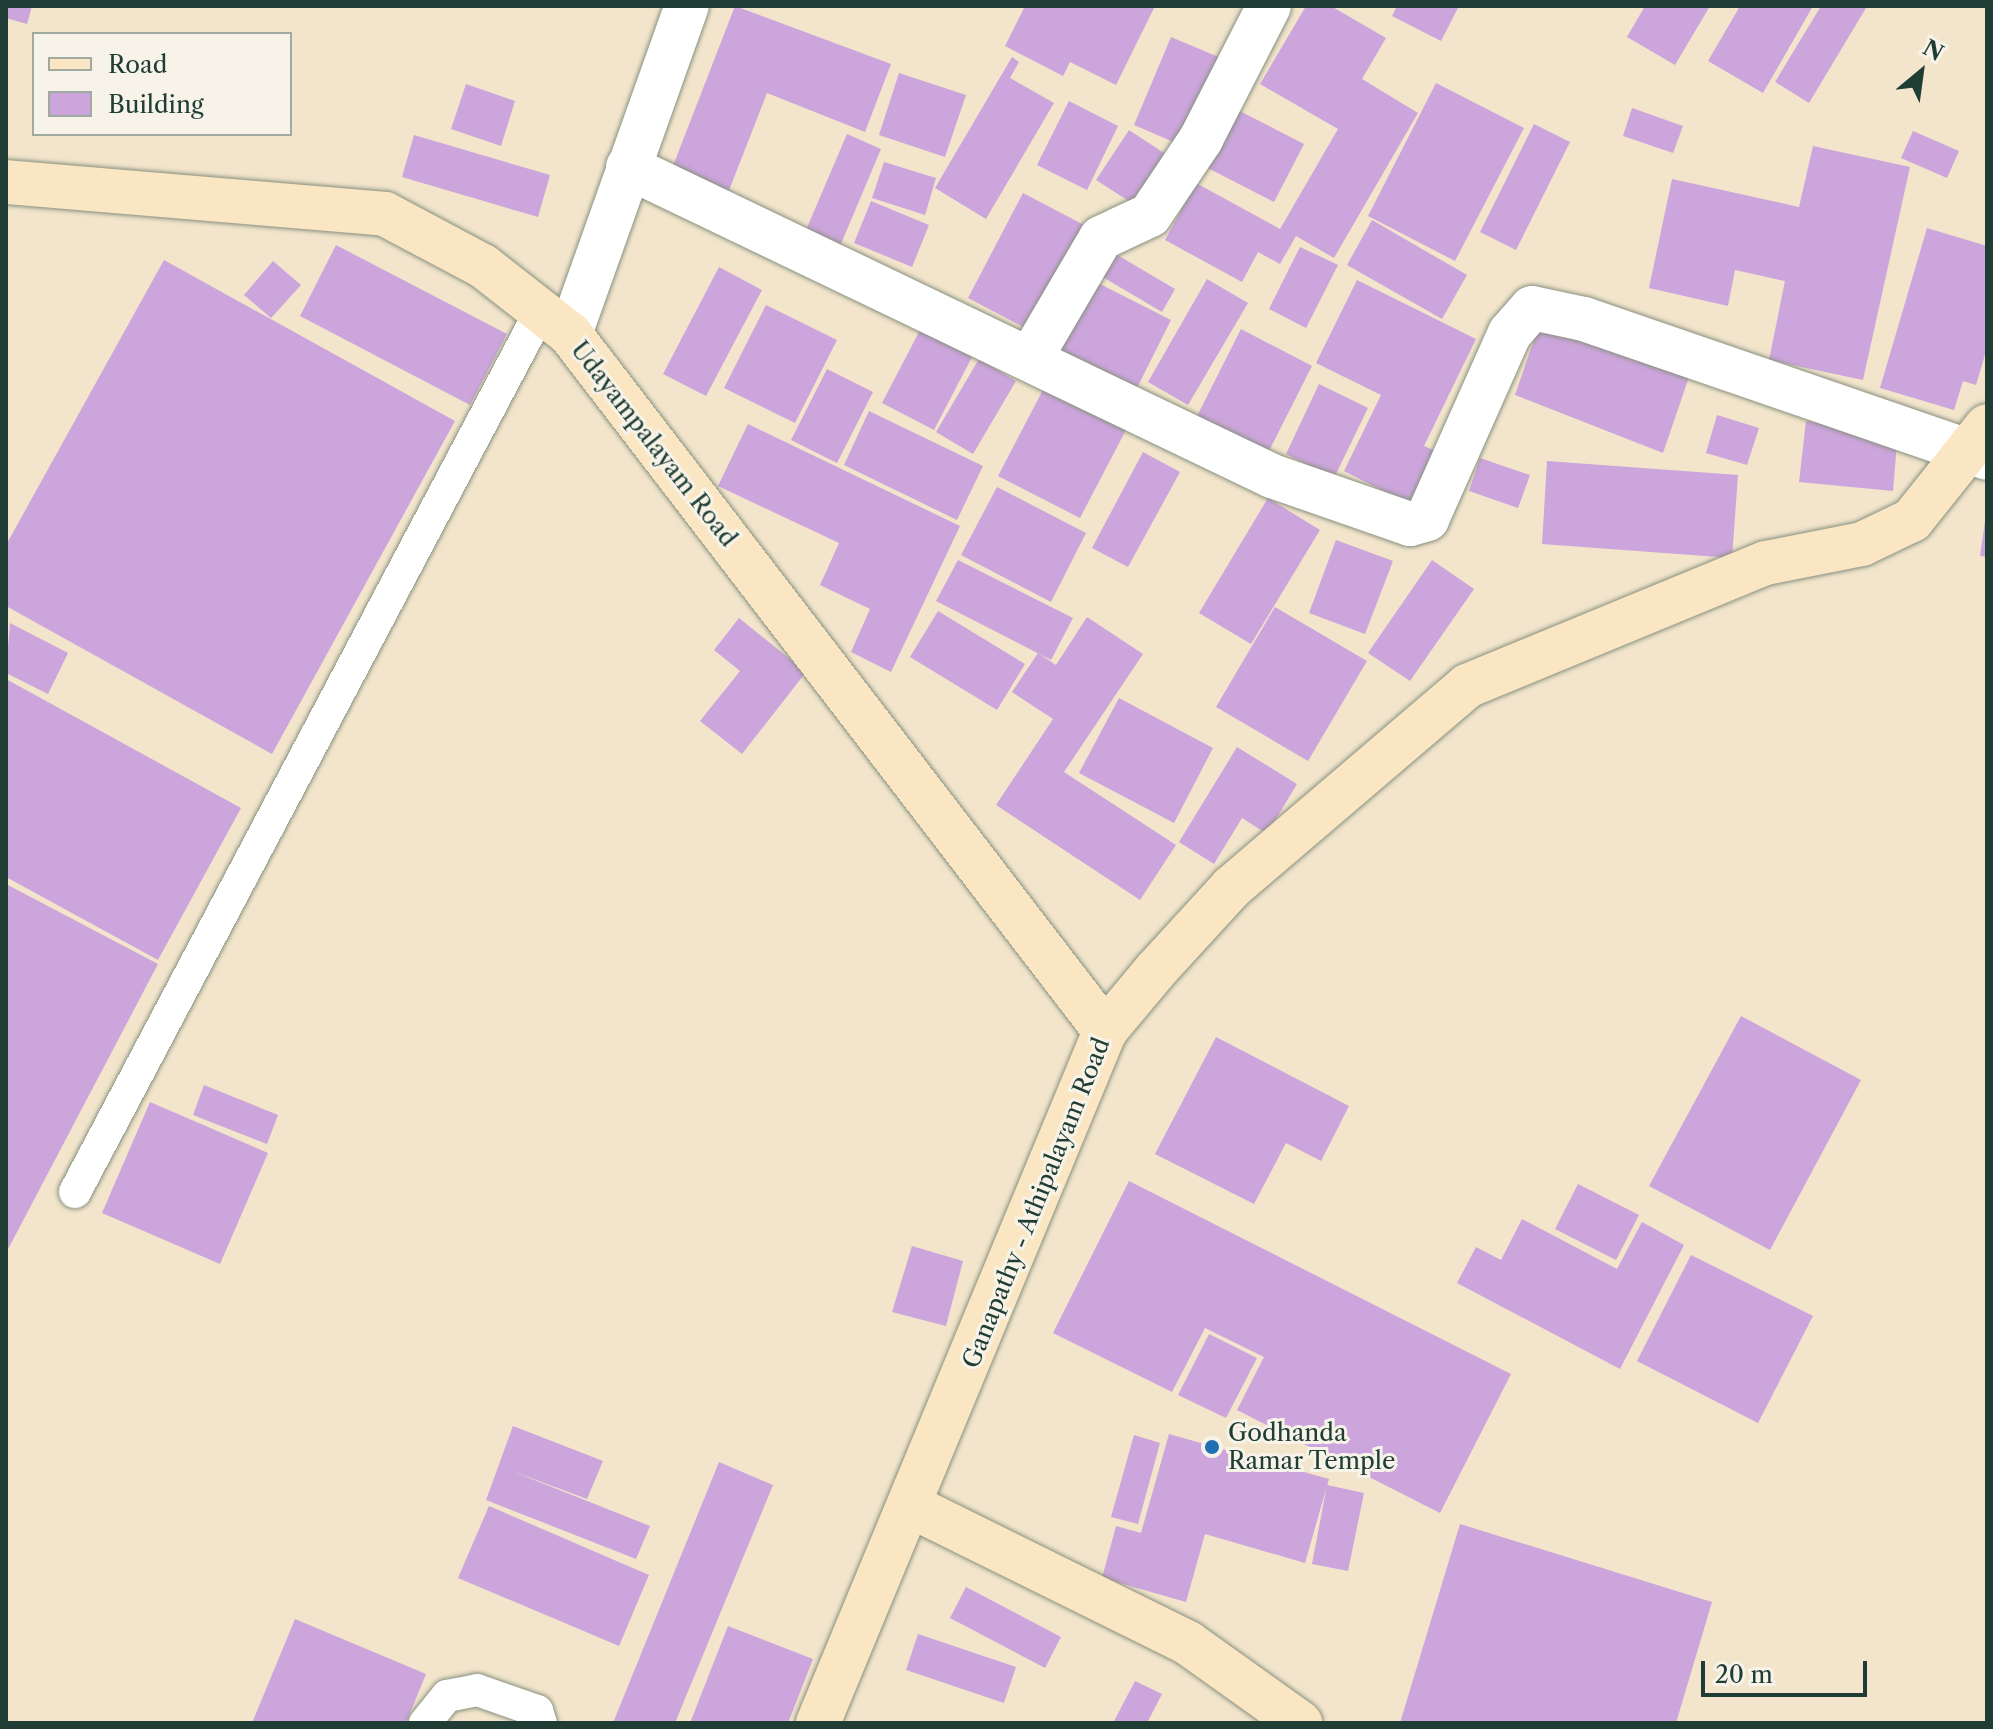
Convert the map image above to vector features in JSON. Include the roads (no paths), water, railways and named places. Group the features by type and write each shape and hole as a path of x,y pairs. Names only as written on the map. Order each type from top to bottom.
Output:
{"street":[{"path":"554,324 628,167 687,6"},
{"path":"1030,359 1101,238 1150,215 1159,202 1201,139 1269,6"},
{"path":"628,167 1272,476 1410,524 1427,519 1510,333 1532,308 1584,319 1980,445"},
{"name":"Udayampalayam Road","path":"6,182 385,214 483,266 554,324 1105,1031"},
{"name":"Ganapathy - Athipalayam Road","path":"818,1723 913,1507 1105,1031 1232,887 1467,686 1766,563 1862,544 1912,520 1980,445"},
{"path":"913,1507 1188,1643 1300,1723"}],"lane":[{"path":"75,1192 554,324"},
{"path":"425,1723 447,1696 477,1690 537,1711 541,1723"}],"place":[{"name":"Godhanda Ramar Temple","path":"1212,1447"}]}
